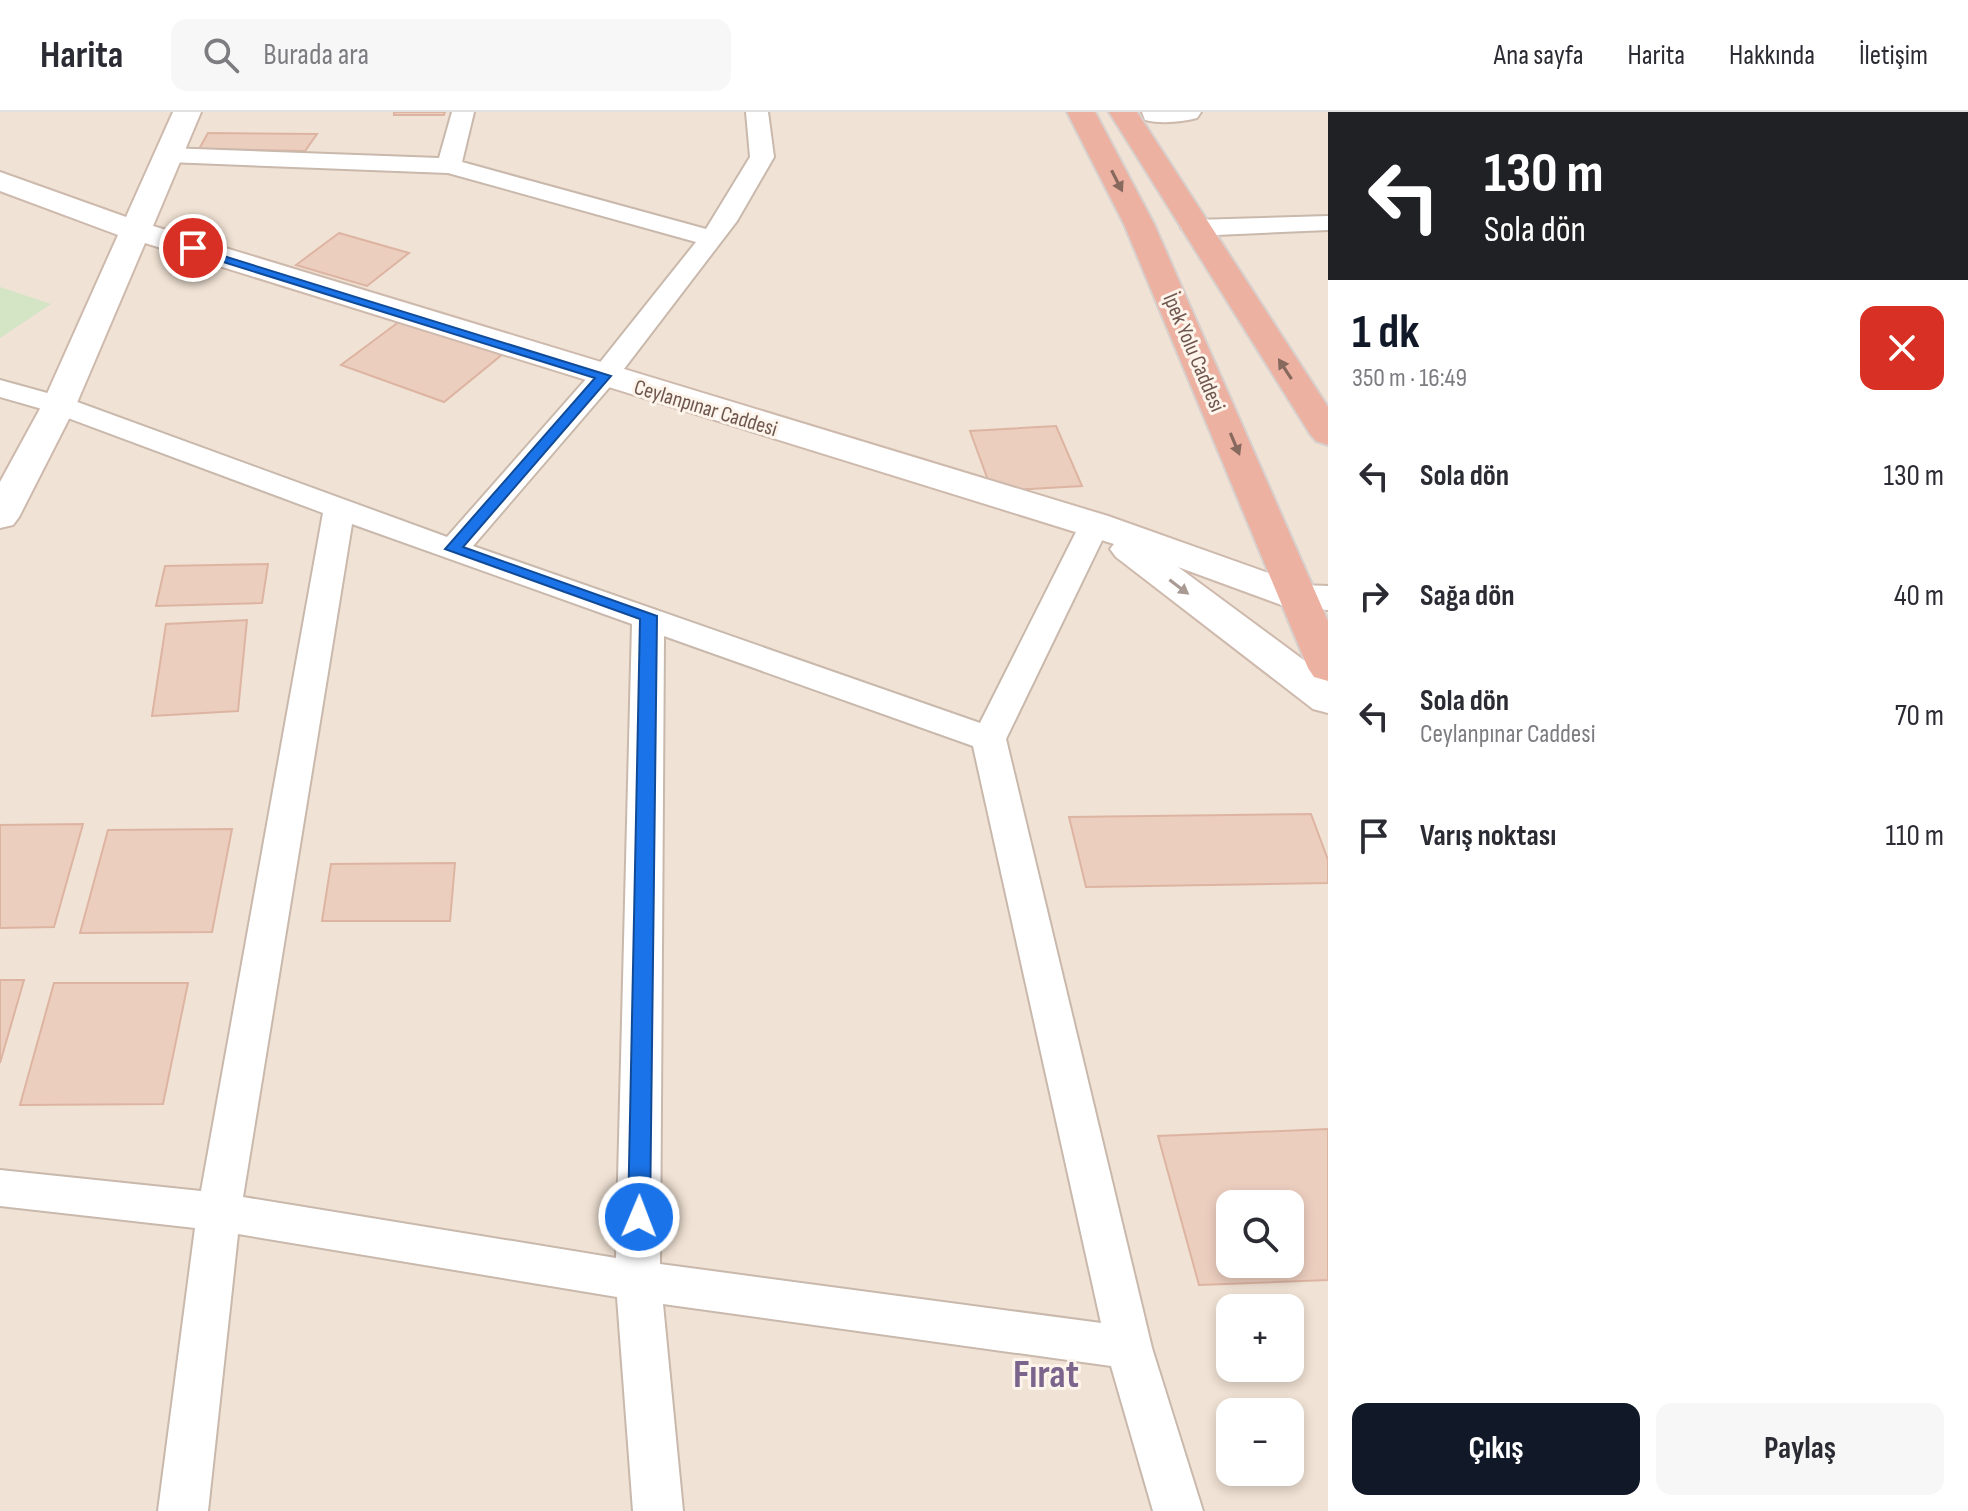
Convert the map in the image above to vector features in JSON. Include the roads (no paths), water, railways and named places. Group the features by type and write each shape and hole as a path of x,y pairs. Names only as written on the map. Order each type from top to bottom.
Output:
{"highway":[{"path":"1059,112 1100,146"},
{"name":"İpek Yolu Caddesi","path":"1081,112 1139,224 1211,387 1313,598 1328,668"},
{"path":"1123,112 1194,228 1328,434"},
{"path":"1155,113 1194,228"}],"main road":[{"path":"0,517 59,405 187,112"},
{"path":"1155,113 1187,112"},
{"name":"Ceylanpınar Caddesi","path":"0,181 134,230 1095,524 1313,598"},
{"name":"Ceylanpınar Caddesi","path":"1095,524 1328,699"}],"street":[{"path":"449,166 463,112"},
{"path":"453,549 604,376 711,238 762,157 757,112"},
{"path":"168,155 449,166 711,238"},
{"path":"1194,228 1328,223"},
{"path":"0,388 59,405 339,509 989,739"},
{"path":"183,1511 219,1212 339,509"},
{"path":"1095,524 989,739 1129,1348 1178,1511"},
{"path":"648,616 638,1281 658,1511"},
{"path":"0,1188 219,1212 638,1281 1129,1348"}],"district":[{"name":"Fırat","path":"1046,1373"}]}
